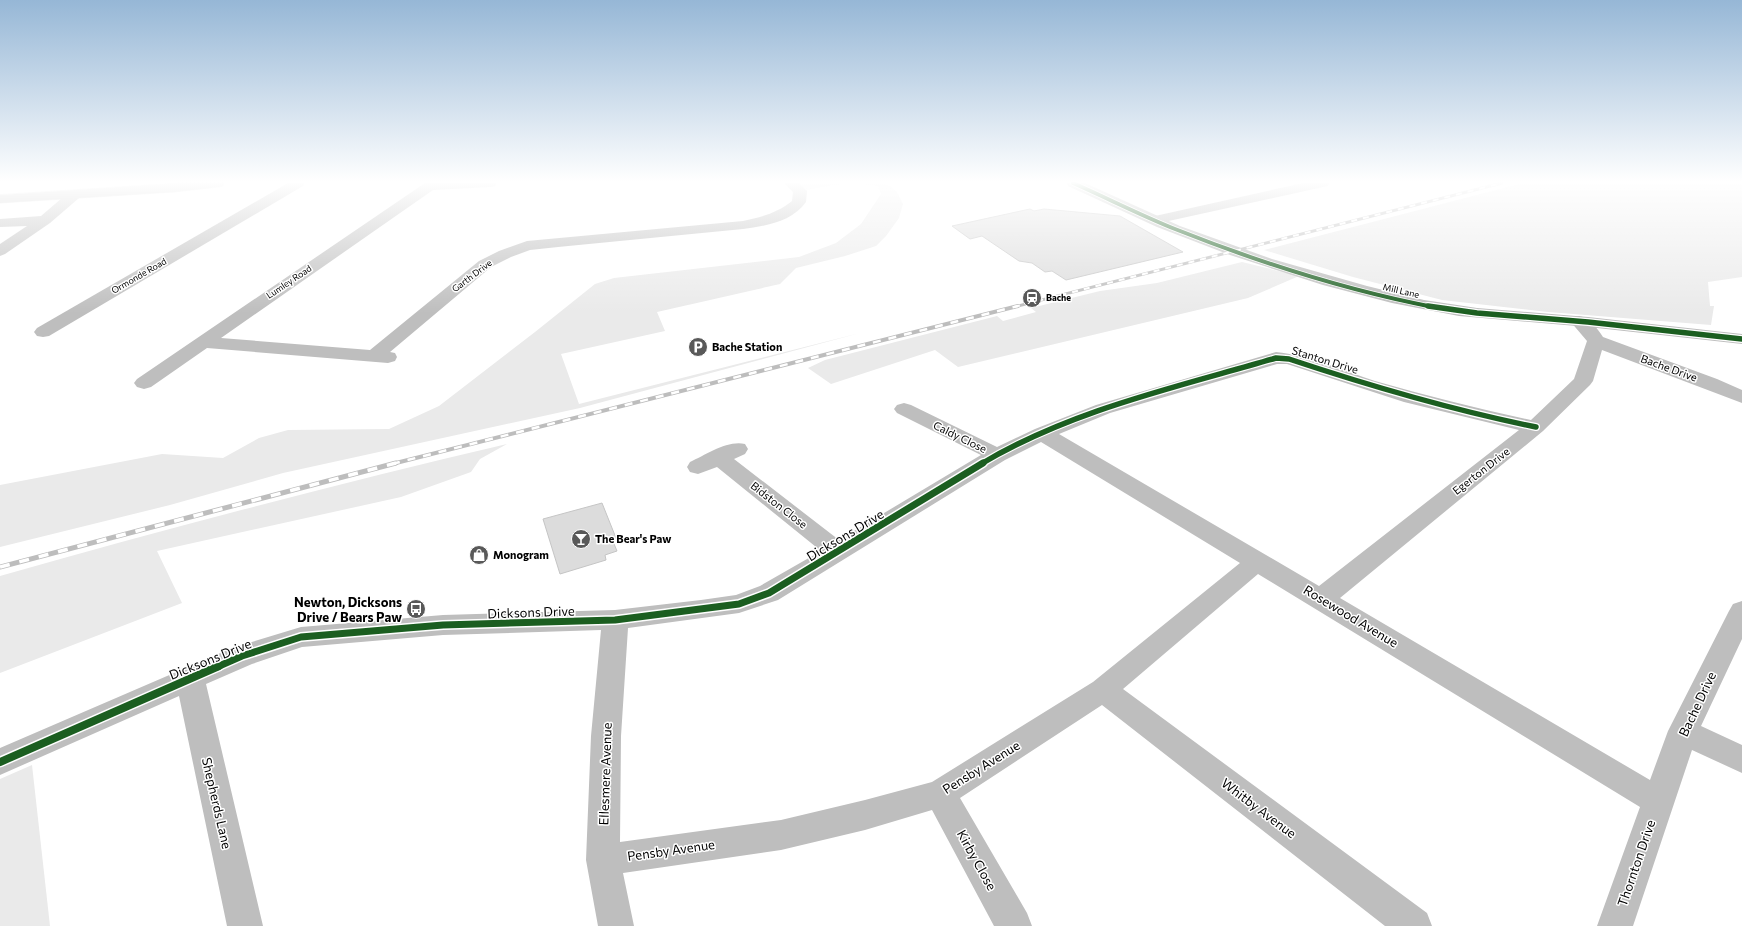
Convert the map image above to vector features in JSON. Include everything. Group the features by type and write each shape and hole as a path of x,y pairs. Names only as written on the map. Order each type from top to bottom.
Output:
{"street":[{"path":"4,246 35,226"},
{"name":"Ormonde Road","path":"43,332 224,226"},
{"name":"Lumley Road","path":"144,383 372,226"},
{"name":"Garth Drive","path":"202,342 383,357 485,264 505,254 527,246 558,242 730,226"},
{"name":"Mill Lane","path":"1171,226 1300,272 1388,297 1447,310 1579,321 1742,339"},
{"path":"1579,321 1591,333 1596,342"},
{"name":"Bache Drive","path":"1596,342 1710,383 1742,397"},
{"name":"Egerton Drive","path":"1321,599 1536,427 1583,381 1596,342"},
{"name":"Stanton Drive","path":"1042,433 1103,409 1276,358 1290,359 1412,398 1495,420 1536,427"},
{"name":"Caldy Close","path":"913,418 997,455"},
{"name":"Stanton Drive","path":"1495,420 1505,426 1517,442"},
{"name":"Dicksons Drive","path":"0,762 242,656 301,637 443,625 616,620 739,604 769,593 997,455 1042,433"},
{"name":"Rosewood Avenue","path":"1042,433 1658,801"},
{"name":"Bidston Close","path":"718,458 839,552"},
{"name":"Pensby Avenue","path":"602,860 781,835 865,815 940,794 1103,690 1258,561"},
{"name":"Bache Drive","path":"1658,801 1683,731 1742,611"},
{"name":"Ellesmere Avenue","path":"616,620 606,736 602,860 616,926"},
{"name":"Shepherds Lane","path":"190,679 245,926"},
{"name":"Whitby Avenue","path":"1103,690 1414,926"},
{"path":"1683,731 1742,760"},
{"name":"Kirby Close","path":"940,794 1014,926"},
{"name":"Thornton Drive","path":"1615,926 1658,801"}],"shaded area":[{"path":"858,226 893,226 876,246 845,256 796,268 780,284 657,312 665,331 561,354 579,404 860,333 580,408 283,473 170,505 0,547 0,485 162,454 223,458 259,438 288,430 389,429 439,406 595,284 614,278 799,257 836,243"},
{"path":"1356,226 1742,226 1742,277 1708,282 1710,306 1714,306 1711,325 1548,312 1442,300 1353,277 1264,250"},
{"path":"1242,262 1299,276 1248,298 958,367 935,350 831,384 808,368 825,360 997,316 1003,321 1036,312 1031,308 1100,291 1157,283"},
{"path":"507,444 480,459 471,472 401,497 157,551 182,603 0,673 0,576 253,507"},
{"path":"32,765 50,926 0,926 0,779"}],"building":[{"path":"952,226 1138,226 1183,252 1066,280 1052,271 1045,272 1032,263 1019,261 982,236 970,239"},
{"name":"The Bear's Paw","path":"602,503 616,538 612,539 617,551 605,555 606,560 560,574 543,519"}],"railway":[{"path":"1014,307 1332,226"},
{"path":"392,464 1018,306"},
{"path":"0,567 396,463"}],"cycle path":[{"path":"1168,226 1298,272 1361,290 1424,305 1495,315 1588,322 1742,339"},
{"path":"0,762 242,656 301,637 443,625 615,620 739,604 769,593 997,455 1042,433 1103,409 1276,358 1289,359 1381,389 1442,406 1536,427"}],"place":[{"name":"Bache","path":"1032,298"},
{"name":"Bache Station","path":"698,347"},
{"name":"The Bear's Paw","path":"581,539"},
{"name":"Monogram","path":"479,555"},
{"name":"Newton, Dicksons Drive / Bears Paw","path":"416,609"}]}
